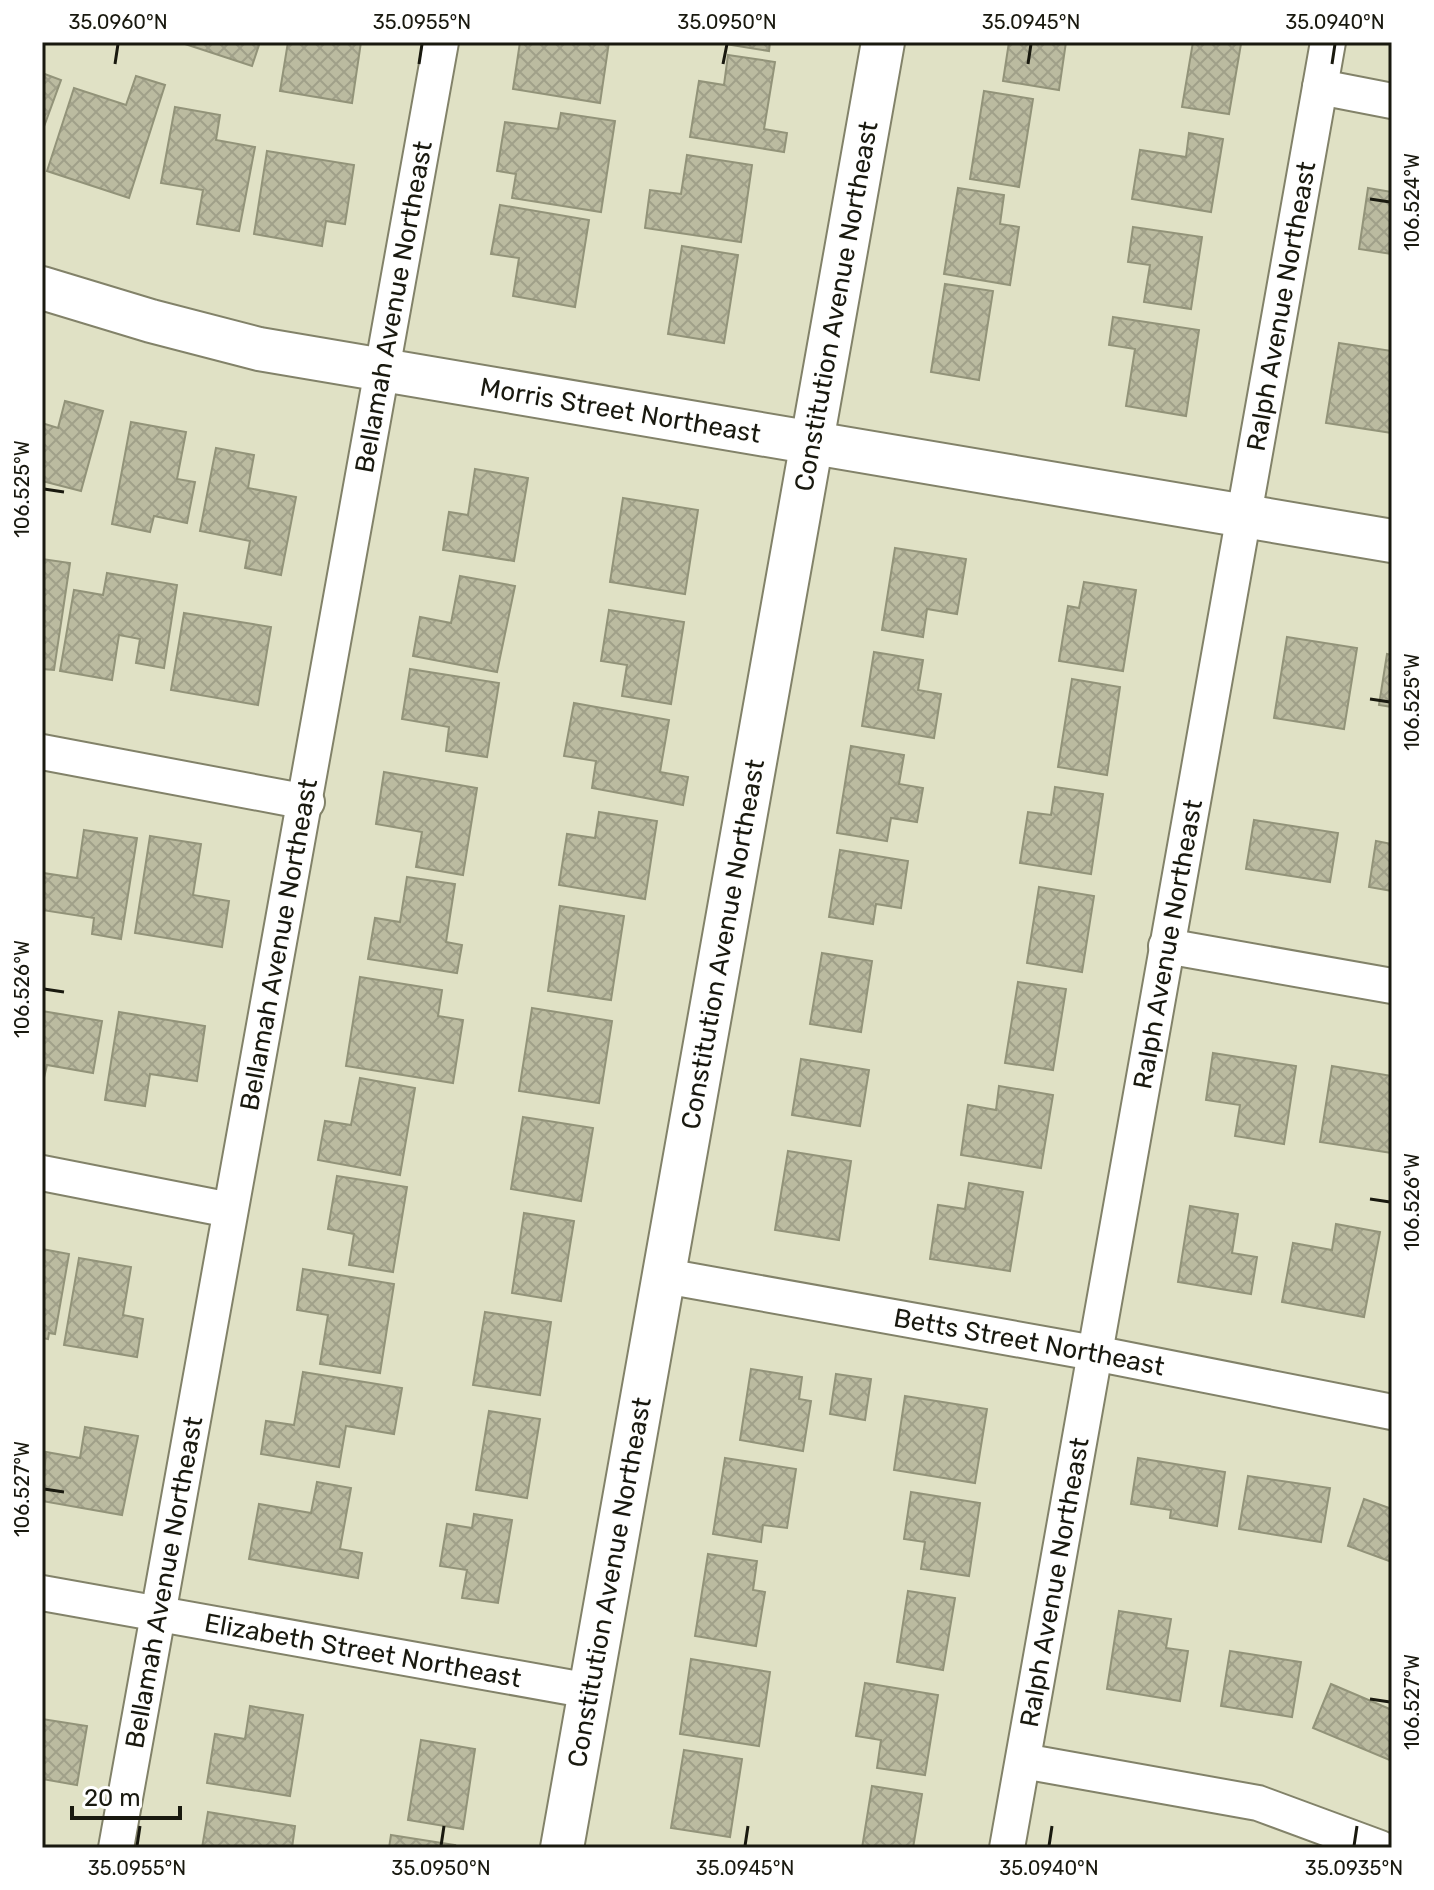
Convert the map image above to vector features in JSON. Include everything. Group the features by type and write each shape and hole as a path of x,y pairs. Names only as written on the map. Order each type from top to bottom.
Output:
{"street":[{"name":"Bellamah Avenue Northeast","path":"116,1848 230,1210 307,802 441,42"},
{"name":"Constitution Avenue Northeast","path":"562,1848 883,42"},
{"name":"Ralph Avenue Northeast","path":"1007,1848 1328,42"},
{"path":"1320,87 1392,101"},
{"name":"Morris Street Northeast","path":"42,288 259,349 810,445 1392,541"},
{"path":"42,752 307,802"},
{"path":"1166,946 1392,986"},
{"path":"42,1173 230,1210"},
{"name":"Betts Street Northeast","path":"665,1276 1094,1353 1392,1412"},
{"name":"Elizabeth Street Northeast","path":"42,1593 590,1691"},
{"path":"1023,1761 1258,1803 1380,1848"}],"building":[{"path":"179,42 260,42 252,66"},
{"path":"288,42 361,42 352,103 280,91"},
{"path":"520,42 609,42 600,103 513,89"},
{"path":"713,42 770,42 769,51"},
{"path":"1009,42 1066,42 1059,90 1003,81"},
{"path":"1193,42 1241,44 1229,114 1182,107"},
{"path":"728,55 775,62 764,129 787,133 784,152 690,137 699,81 724,85"},
{"path":"42,73 61,80 42,132"},
{"path":"136,76 165,85 129,198 47,171 74,88 126,105"},
{"path":"984,91 1033,99 1019,187 970,179"},
{"path":"175,107 220,115 216,140 255,147 239,231 197,224 203,190 161,183"},
{"path":"561,113 615,121 601,212 512,198 516,174 497,171 505,122 558,129"},
{"path":"1189,133 1223,139 1211,212 1132,199 1140,150 1186,157"},
{"path":"267,151 354,165 345,224 326,221 322,246 254,234"},
{"path":"687,155 752,165 741,242 645,228 650,190 681,194"},
{"path":"958,188 1004,195 1000,224 1019,227 1010,285 944,274"},
{"path":"1368,188 1392,192 1392,254 1359,249"},
{"path":"500,205 589,220 575,307 513,296 519,258 491,254"},
{"path":"1133,227 1202,237 1191,309 1144,302 1150,265 1128,262"},
{"path":"682,246 738,255 724,343 668,334"},
{"path":"945,284 993,291 979,380 931,372"},
{"path":"1113,317 1199,330 1186,416 1126,406 1135,349 1109,345"},
{"path":"1339,343 1392,351 1392,433 1326,423"},
{"path":"65,401 103,411 81,491 42,481 42,423 58,428"},
{"path":"131,422 186,432 177,479 195,482 187,523 154,516 150,532 112,524"},
{"path":"216,448 254,455 248,488 296,497 281,575 245,568 250,541 200,531"},
{"path":"475,469 528,478 514,561 443,550 449,512 468,515"},
{"path":"623,498 698,510 685,594 610,582"},
{"path":"895,548 966,559 957,614 927,609 923,637 882,630"},
{"path":"42,559 70,563 54,670 42,669"},
{"path":"107,573 177,585 164,668 136,663 140,639 119,635 112,680 60,671 74,590 103,595"},
{"path":"460,576 515,586 497,672 413,656 420,617 451,623"},
{"path":"1084,582 1136,590 1123,671 1059,661 1068,606 1079,608"},
{"path":"609,610 684,622 671,704 622,696 627,665 601,661"},
{"path":"184,613 271,627 258,705 171,690"},
{"path":"1287,637 1357,648 1344,729 1274,718"},
{"path":"874,652 923,660 918,690 941,694 934,738 862,726"},
{"path":"1387,654 1392,655 1392,707 1379,705"},
{"path":"410,669 499,683 487,757 446,751 449,727 402,719"},
{"path":"1072,679 1120,687 1107,775 1058,767"},
{"path":"574,703 669,720 660,772 688,777 683,805 592,788 596,761 564,756"},
{"path":"851,746 904,755 899,784 923,788 917,822 891,818 887,841 837,833"},
{"path":"384,772 477,788 463,875 416,867 422,832 376,824"},
{"path":"1055,787 1103,794 1091,874 1020,863 1028,812 1051,815"},
{"path":"599,812 657,821 645,899 559,885 567,834 595,838"},
{"path":"1254,820 1338,833 1330,882 1246,869"},
{"path":"84,830 137,838 121,939 92,934 94,918 42,910 43,873 77,878"},
{"path":"150,836 201,844 193,895 229,901 222,947 135,933"},
{"path":"1376,841 1392,844 1392,891 1369,887"},
{"path":"840,850 908,861 901,908 876,904 873,924 829,917"},
{"path":"407,877 455,884 446,942 462,945 457,973 368,959 375,918 400,922"},
{"path":"1039,887 1094,896 1082,972 1027,963"},
{"path":"560,906 624,916 611,1000 548,991"},
{"path":"822,953 872,961 861,1032 810,1024"},
{"path":"360,977 442,990 438,1016 463,1020 453,1083 346,1066"},
{"path":"1018,982 1066,989 1053,1070 1005,1063"},
{"path":"532,1008 612,1021 599,1103 519,1091"},
{"path":"42,1011 102,1021 93,1073 47,1065 42,1086"},
{"path":"119,1012 205,1026 197,1081 150,1074 145,1106 105,1100"},
{"path":"1213,1053 1296,1066 1284,1144 1235,1136 1240,1105 1206,1100"},
{"path":"801,1059 869,1070 860,1126 792,1115"},
{"path":"1332,1066 1392,1076 1392,1153 1320,1142"},
{"path":"360,1078 415,1088 400,1175 318,1160 325,1121 351,1125"},
{"path":"999,1086 1053,1095 1041,1168 961,1155 968,1105 996,1110"},
{"path":"523,1117 593,1128 581,1201 511,1189"},
{"path":"788,1151 851,1161 839,1240 775,1230"},
{"path":"337,1176 407,1187 393,1272 349,1265 354,1234 328,1229"},
{"path":"969,1183 1023,1192 1010,1271 930,1259 938,1205 965,1209"},
{"path":"1190,1206 1238,1214 1232,1253 1257,1257 1251,1294 1178,1282"},
{"path":"524,1213 574,1221 561,1301 512,1293"},
{"path":"1336,1224 1380,1232 1364,1317 1282,1302 1293,1243 1332,1250"},
{"path":"42,1249 69,1254 55,1334 49,1333 48,1339 42,1338"},
{"path":"79,1258 131,1267 123,1315 143,1319 137,1357 64,1345"},
{"path":"303,1269 394,1284 380,1373 320,1364 328,1315 297,1310"},
{"path":"485,1312 551,1322 540,1395 473,1385"},
{"path":"751,1369 802,1377 799,1399 811,1401 803,1451 740,1440"},
{"path":"303,1372 402,1388 394,1434 346,1426 339,1467 261,1454 266,1421 294,1425"},
{"path":"836,1374 871,1379 865,1420 830,1414"},
{"path":"905,1396 987,1409 975,1483 894,1470"},
{"path":"489,1411 540,1419 527,1498 476,1490"},
{"path":"85,1427 138,1436 122,1515 42,1501 46,1452 80,1458"},
{"path":"725,1458 796,1469 787,1528 763,1525 761,1542 713,1534"},
{"path":"1138,1458 1225,1472 1217,1526 1170,1518 1171,1510 1131,1504"},
{"path":"1248,1476 1330,1488 1321,1542 1239,1529"},
{"path":"317,1482 351,1488 340,1549 362,1553 358,1578 249,1559 259,1504 311,1513"},
{"path":"911,1492 980,1503 969,1576 921,1569 925,1542 904,1539"},
{"path":"1364,1499 1392,1509 1392,1562 1348,1546"},
{"path":"474,1514 512,1520 498,1603 462,1598 467,1570 440,1566 447,1524 472,1528"},
{"path":"708,1554 757,1561 753,1590 765,1592 756,1646 695,1636"},
{"path":"908,1591 955,1598 943,1670 897,1662"},
{"path":"1119,1611 1171,1619 1166,1648 1188,1651 1180,1701 1107,1689"},
{"path":"1230,1651 1301,1662 1292,1717 1221,1706"},
{"path":"691,1659 770,1672 759,1746 680,1734"},
{"path":"865,1683 938,1695 925,1775 877,1768 881,1740 856,1736"},
{"path":"1331,1684 1392,1710 1392,1761 1313,1728"},
{"path":"250,1706 303,1715 290,1796 207,1783 215,1734 245,1739"},
{"path":"42,1719 87,1726 77,1785 42,1779"},
{"path":"421,1740 475,1749 463,1829 408,1820"},
{"path":"684,1750 742,1759 730,1837 671,1828"},
{"path":"872,1786 922,1794 913,1848 862,1848"},
{"path":"208,1812 295,1826 292,1848 202,1848"},
{"path":"391,1835 455,1845 454,1848 389,1848"}]}
